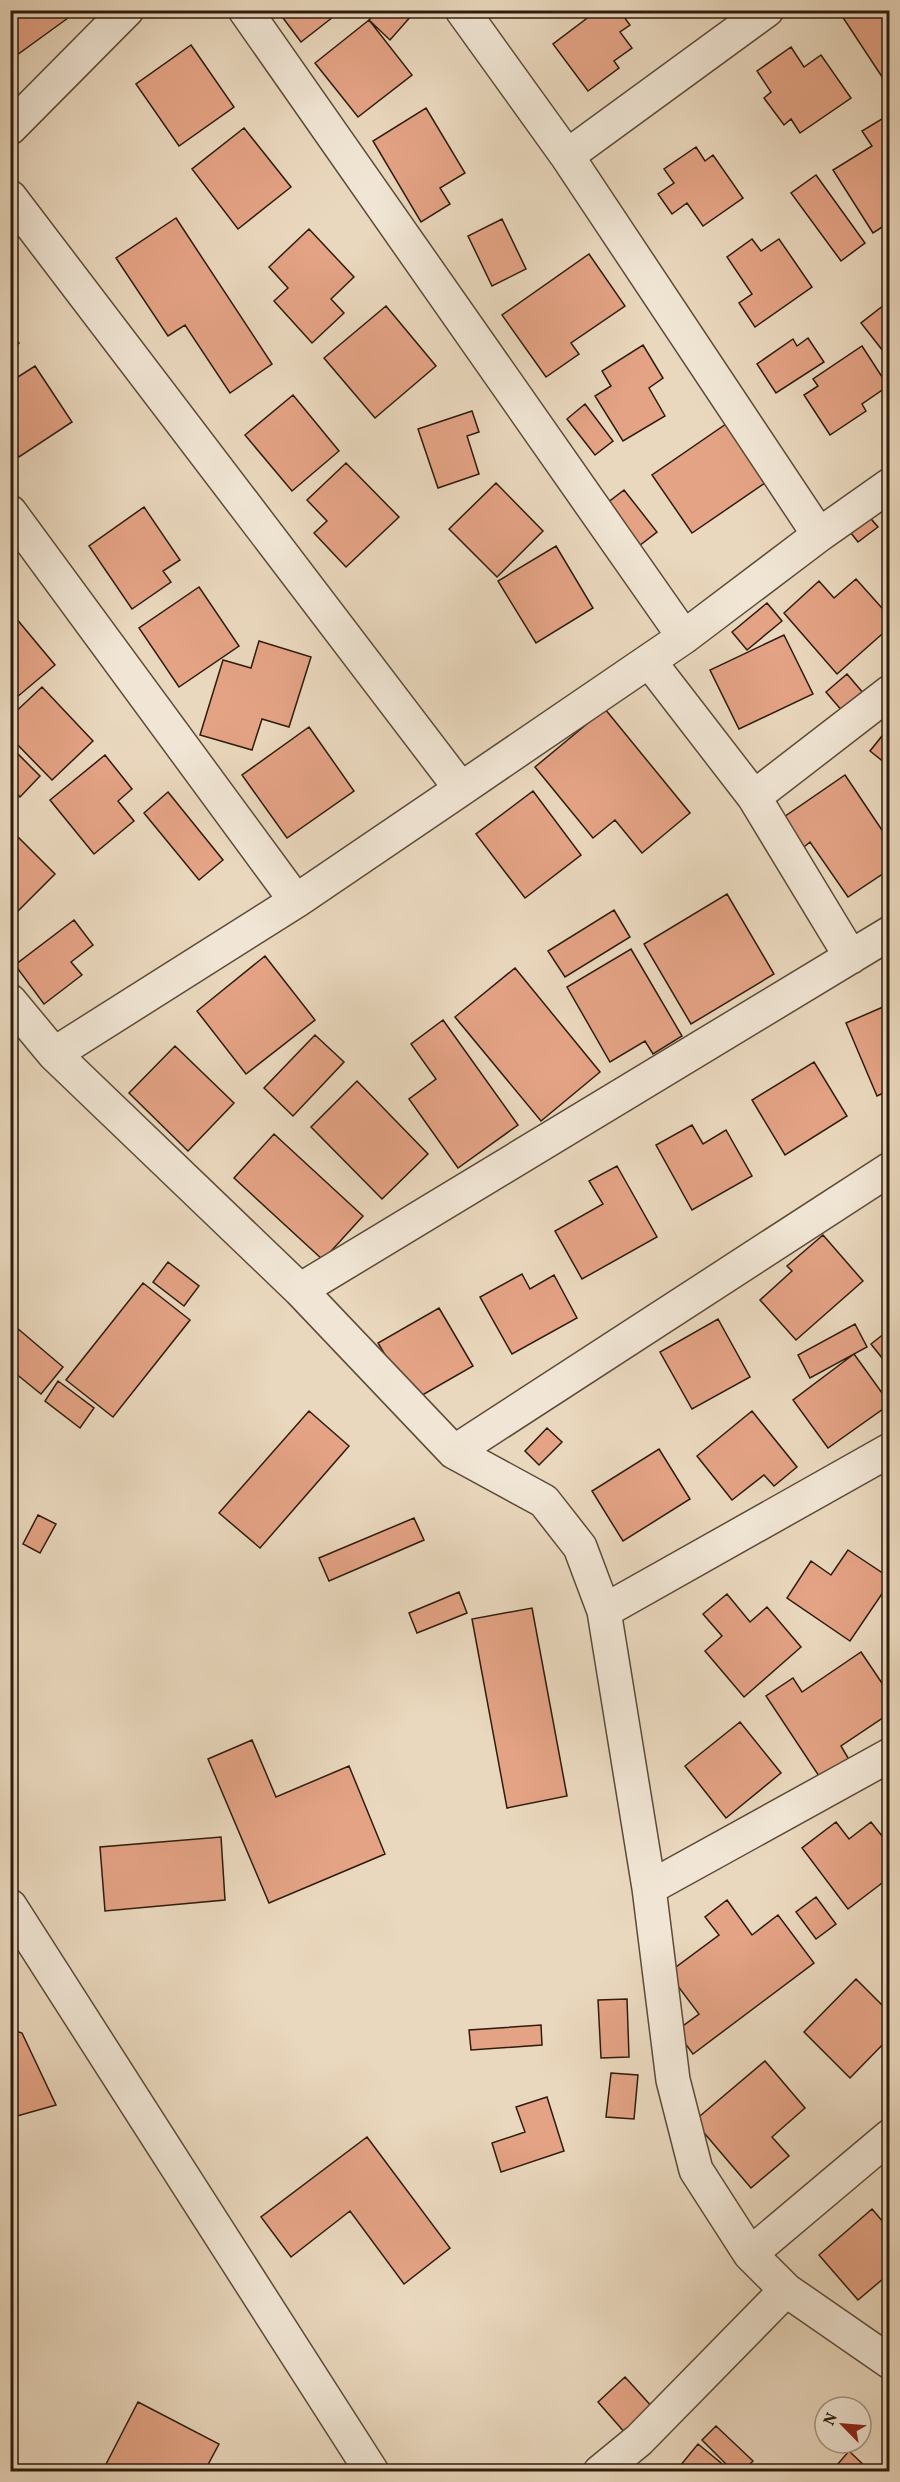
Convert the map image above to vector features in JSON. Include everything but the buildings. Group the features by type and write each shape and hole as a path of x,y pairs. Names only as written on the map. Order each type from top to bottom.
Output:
{"street":[{"path":"10,128 126,10"},
{"path":"245,10 684,637"},
{"path":"462,10 567,156 819,535"},
{"path":"567,156 767,10"},
{"path":"10,197 461,789"},
{"path":"54,1054 296,901 461,789 684,637 819,535 890,485"},
{"path":"10,512 296,901"},
{"path":"649,661 754,797 851,957"},
{"path":"754,797 890,692"},
{"path":"300,1290 890,933"},
{"path":"10,1001 54,1054 300,1290 454,1452 544,1502 580,1547 603,1611 649,1888 673,2080 696,2170 750,2253 786,2290 890,2362"},
{"path":"454,1452 890,1169"},
{"path":"603,1611 890,1450"},
{"path":"649,1888 890,1755"},
{"path":"10,1906 372,2472"},
{"path":"750,2253 890,2136"},
{"path":"600,2472 639,2440 786,2290"}]}
